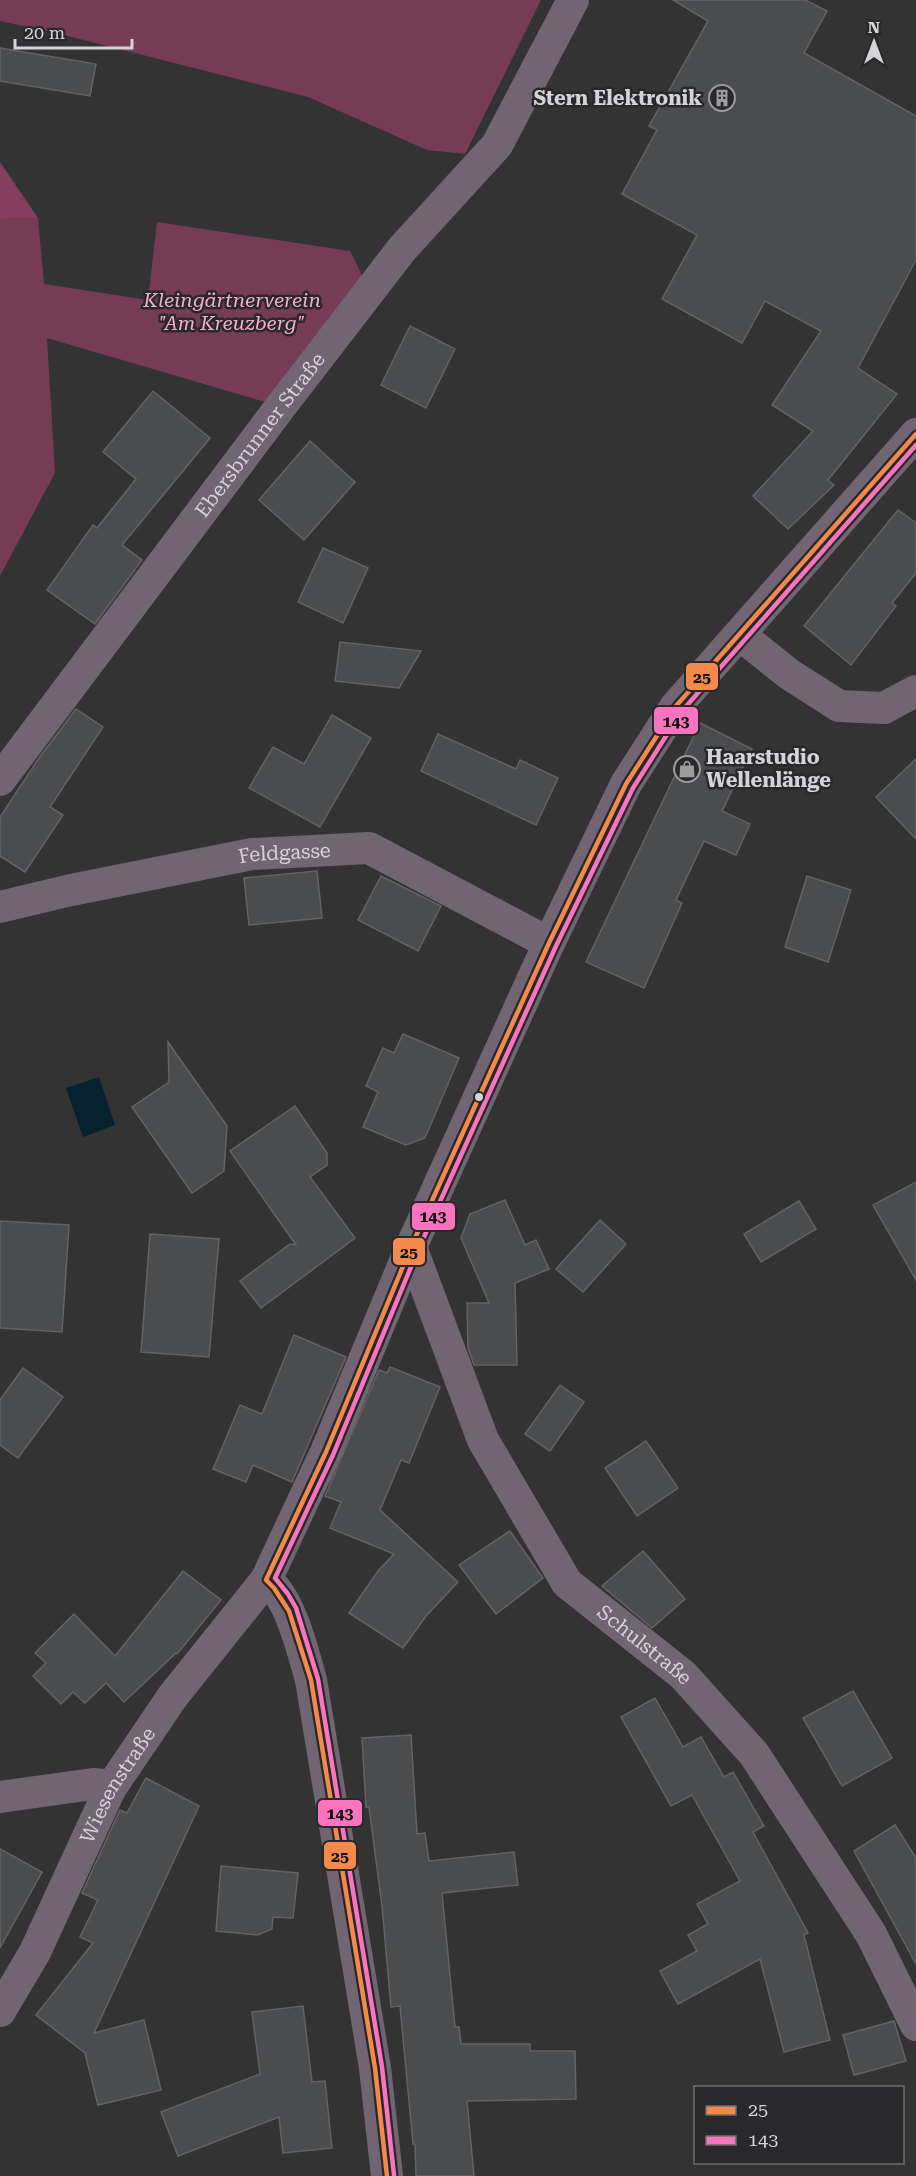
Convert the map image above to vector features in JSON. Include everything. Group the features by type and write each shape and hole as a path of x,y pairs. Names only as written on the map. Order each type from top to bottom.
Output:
{"street":[{"name":"Ebersbrunner Straße","path":"0,780 402,249 497,145 573,0"},
{"name":"Wiesenstraße","path":"0,2011 35,1952 110,1789 173,1696 266,1580 326,1452 411,1247 549,943 626,784 676,706 916,434"},
{"path":"740,635 789,674 839,706 884,708 916,691"},
{"name":"Feldgasse","path":"0,907 71,890 252,854 369,848 549,943"},
{"name":"Schulstraße","path":"411,1247 483,1440 567,1582 683,1675 754,1754 871,1934 916,2025"},
{"path":"266,1580 275,1586 296,1630 311,1680 375,2068 387,2176"},
{"path":"0,1797 93,1784 104,1785 110,1789"}],"green space":[{"path":"0,0 541,0 465,154 427,150 308,97 0,21"},
{"name":"Kleingärtnerverein \"Am Kreuzberg\"","path":"38,218 44,284 148,300 157,222 350,251 363,277 265,402 47,338 55,473 0,576 0,219"}],"shaded area":[{"path":"0,162 38,218 0,219"}],"water":[{"path":"99,1077 115,1125 83,1137 66,1088"}],"building":[{"path":"673,0 805,0 827,11 804,53 916,116 916,260 858,368 897,394 828,480 834,485 788,529 753,496 813,431 772,405 821,331 765,301 742,343 662,299 697,235 622,194 657,130 649,126 708,21"},
{"path":"0,48 96,64 90,96 0,81"},
{"path":"410,326 455,349 426,408 381,385"},
{"path":"153,391 210,438 122,545 142,560 95,624 47,590 93,525 97,528 136,479 103,452"},
{"path":"310,441 355,482 304,540 259,500"},
{"path":"898,510 916,523 916,573 892,603 896,606 851,665 804,626"},
{"path":"323,548 368,568 343,623 298,602"},
{"path":"340,642 421,651 399,688 335,681"},
{"path":"76,709 103,727 50,807 63,815 25,872 0,856 0,817 39,758"},
{"path":"332,715 371,738 320,827 249,788 273,747 304,764"},
{"path":"700,723 752,749 722,811 750,824 736,855 704,841 676,900 682,903 644,988 586,962"},
{"path":"438,734 516,769 520,760 558,778 536,825 421,771"},
{"path":"916,759 916,839 876,797"},
{"path":"317,871 322,918 249,925 244,878"},
{"path":"381,876 441,906 418,951 358,920"},
{"path":"807,876 851,890 828,962 785,947"},
{"path":"403,1034 459,1058 425,1138 406,1145 363,1127 378,1092 366,1086 383,1048 394,1053"},
{"path":"168,1042 227,1126 224,1171 192,1193 132,1107 169,1082"},
{"path":"295,1106 327,1153 327,1165 310,1177 355,1238 261,1308 240,1281 290,1244 296,1245 230,1151"},
{"path":"916,1182 916,1280 873,1205"},
{"path":"505,1200 525,1245 536,1240 549,1269 515,1283 517,1365 474,1365 468,1348 467,1303 489,1303 461,1238 470,1214"},
{"path":"799,1201 816,1229 761,1262 744,1234"},
{"path":"600,1220 626,1244 583,1292 556,1269"},
{"path":"0,1221 69,1225 62,1332 0,1328"},
{"path":"150,1234 219,1239 209,1357 141,1352"},
{"path":"294,1335 346,1357 292,1482 253,1465 246,1482 213,1469 240,1405 262,1414"},
{"path":"390,1367 440,1387 409,1463 401,1460 380,1510 458,1582 426,1616 403,1648 349,1613 378,1571 394,1554 330,1528 341,1502 325,1496 379,1370 387,1373"},
{"path":"23,1368 63,1397 18,1458 0,1445 0,1400"},
{"path":"560,1385 584,1402 550,1451 525,1434"},
{"path":"646,1441 678,1488 637,1516 605,1468"},
{"path":"510,1531 543,1578 496,1614 459,1565"},
{"path":"643,1551 685,1599 652,1628 602,1586"},
{"path":"183,1571 221,1600 177,1654 124,1702 106,1683 85,1703 73,1692 61,1704 33,1676 46,1663 35,1653 74,1614 115,1656"},
{"path":"853,1691 892,1758 842,1786 803,1718"},
{"path":"655,1698 683,1747 701,1737 724,1777 733,1772 764,1826 753,1832 808,1933 804,1935 830,2040 784,2052 760,1959 678,2004 660,1971 697,1951 688,1935 708,1924 697,1904 740,1881 692,1795 671,1806 621,1717"},
{"path":"411,1735 417,1834 425,1833 429,1861 514,1852 518,1885 442,1893 455,2027 459,2027 461,2044 530,2044 530,2051 575,2051 576,2099 467,2101 474,2176 416,2176 415,2144 413,2144 400,2006 391,2007 382,1906 369,1807 366,1807 362,1738"},
{"path":"146,1778 199,1806 94,2033 144,2020 161,2090 98,2105 85,2053 36,2015 93,1943 80,1937 98,1900 82,1893 120,1810 127,1813"},
{"path":"895,1825 916,1858 916,1964 854,1851"},
{"path":"0,1849 42,1872 0,1948"},
{"path":"221,1866 298,1873 293,1918 273,1917 272,1929 258,1935 216,1931"},
{"path":"303,2006 312,2082 325,2081 332,2148 283,2153 279,2117 178,2156 161,2112 260,2074 252,2012"},
{"path":"894,2021 906,2061 854,2075 843,2035"}],"transit line":[{"name":"25","path":"387,2176 375,2068 311,1680 289,1611 266,1580 326,1452 411,1247 549,943 626,784 676,706 916,434"},
{"name":"143","path":"394,2175 382,2067 318,1679 296,1608 275,1578 333,1455 418,1250 556,946 633,788 682,711 916,445"}],"place":[{"name":"Stern Elektronik","path":"722,98"},
{"name":"Haarstudio Wellenlänge","path":"687,769"}]}
